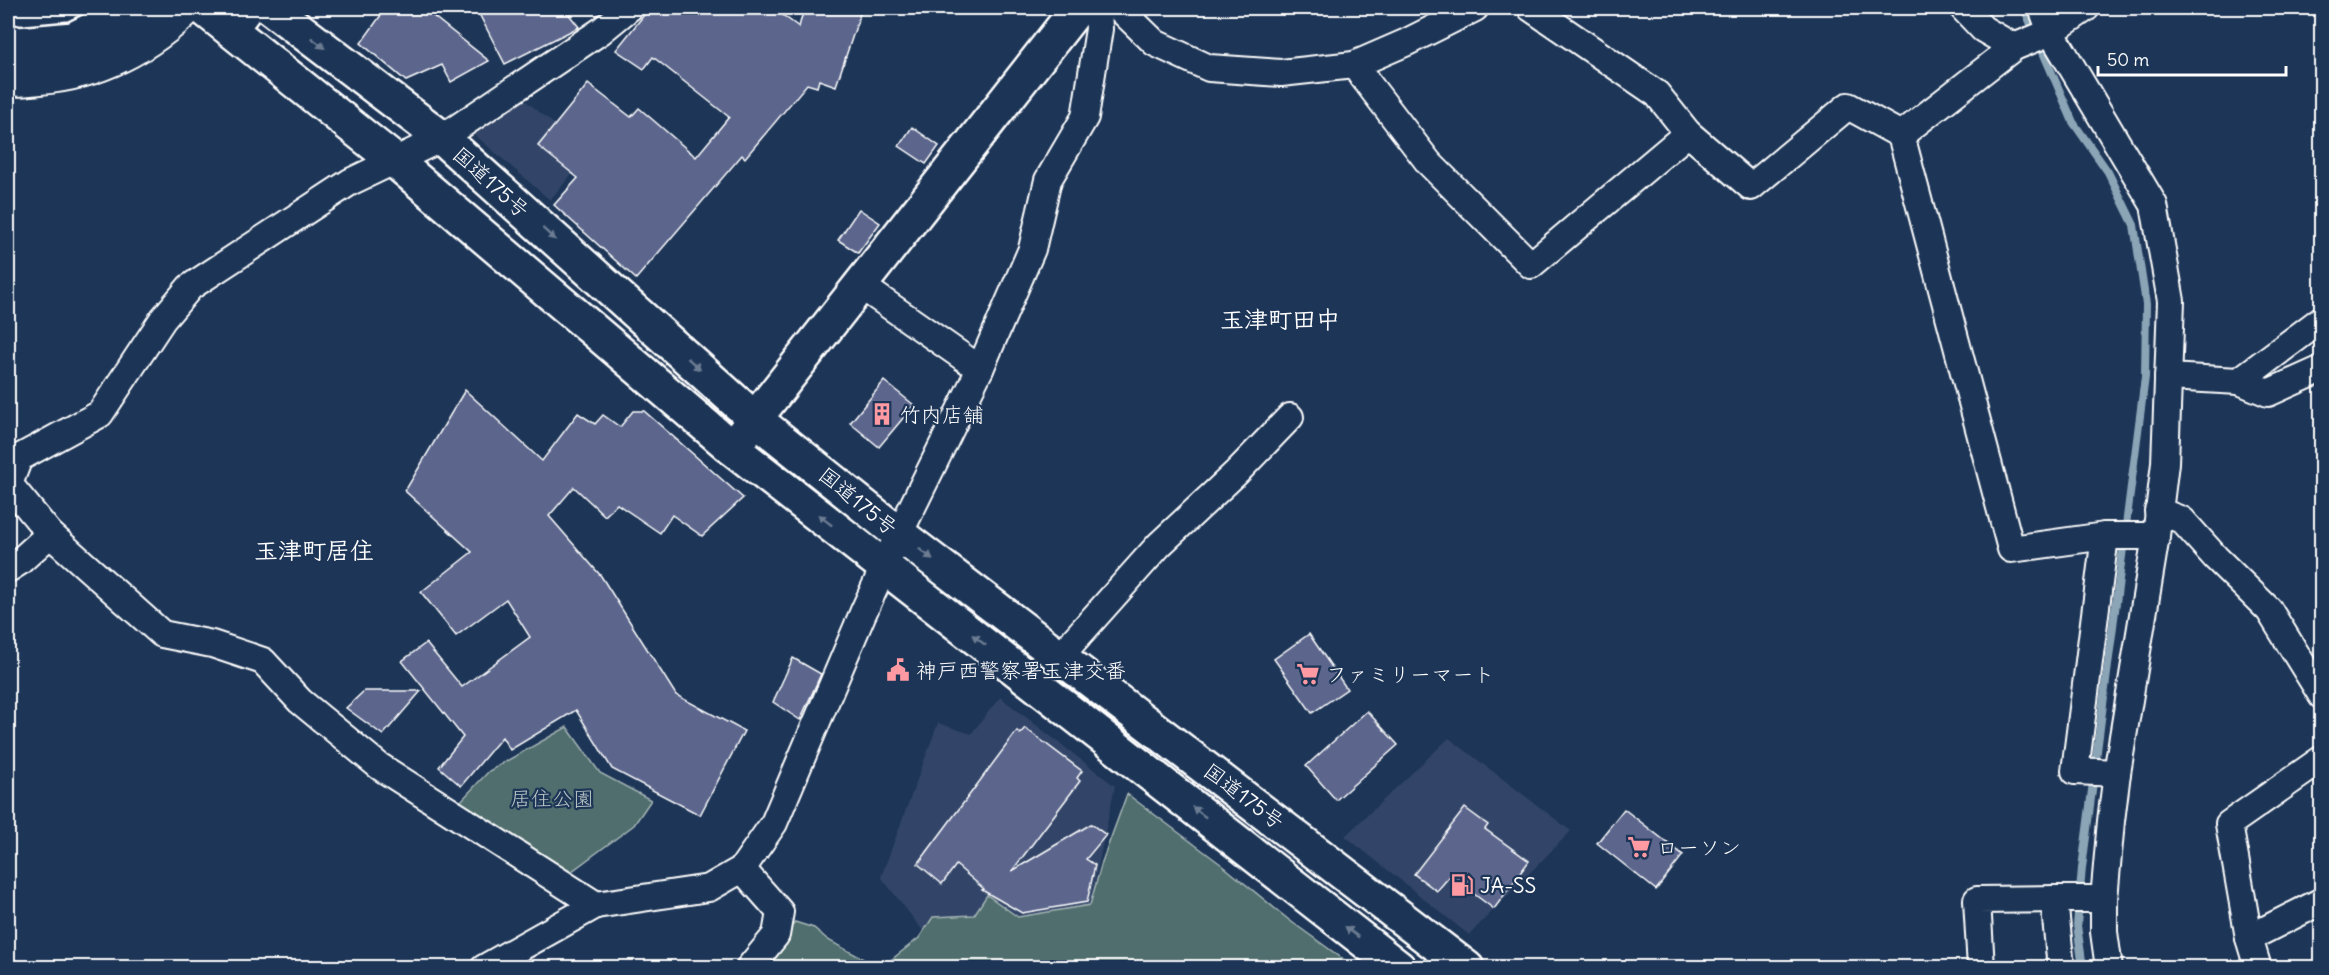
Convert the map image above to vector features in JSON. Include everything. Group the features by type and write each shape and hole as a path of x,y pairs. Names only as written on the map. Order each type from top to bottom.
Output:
{"main road":[{"name":"国道175号","path":"203,8 238,18 395,161 732,447 1399,968"},
{"name":"国道175号","path":"272,8 442,138 755,419 899,534 1458,965"},
{"path":"732,447 1078,8"},
{"path":"8,41 19,44 73,39 139,12"},
{"path":"8,65 31,68 108,48 139,12"}],"street":[{"path":"8,82 62,79 102,69 172,28 192,8"},
{"path":"596,905 379,766 300,701 264,661 212,644 162,634 50,534 9,484 19,459 100,414 163,319 190,287 350,182 442,138 601,31 629,8"},
{"path":"491,965 596,905 709,888 742,869 774,823 863,613 980,369 1032,249 1048,180 1085,117 1099,29 1098,8"},
{"path":"1119,8 1155,43 1209,68 1281,73 1354,65 1475,8"},
{"path":"1531,8 1657,94 1688,133 1751,187 1848,106 1901,135 2011,549 2105,536 2182,520 2216,558 2269,610 2322,696"},
{"path":"1963,8 1983,29 2014,47"},
{"path":"2042,8 2051,32 2154,205 2171,301 2165,463 2117,773 2104,899 2104,932 2109,968"},
{"path":"1901,135 2014,47 2051,32 2086,8"},
{"path":"1354,65 1429,163 1531,265 1688,133"},
{"path":"860,285 980,369"},
{"path":"2239,381 2322,319"},
{"path":"2168,377 2239,381 2268,393 2322,369"},
{"path":"1060,656 1159,545 1237,472 1290,417"},
{"path":"8,568 19,562 50,534"},
{"path":"2105,536 2075,771 2117,773"},
{"path":"2258,968 2248,938 2229,824 2322,759"},
{"path":"742,869 780,912 776,935 749,968"},
{"path":"2054,899 2061,968"},
{"path":"1981,968 1977,900 2104,899"},
{"path":"2248,938 2322,901"}],"shaded area":[{"path":"521,97 590,153 550,200 469,130"},
{"path":"1000,697 1115,786 1090,905 1019,916 987,896 973,915 933,917 923,931 881,877 938,723 971,734"},
{"name":"JA-SS","path":"1449,738 1571,831 1469,935 1345,836"}],"green space":[{"name":"居住公園","path":"567,727 600,773 651,800 634,825 568,874 460,802 489,771"},
{"path":"1127,794 1222,865 1289,920 1354,967 882,967 919,938 933,917 974,915 987,895 1018,917 1090,905 1102,862"},
{"path":"795,922 814,928 828,940 878,967 784,967 769,957"}],"building":[{"path":"386,8 423,8 489,61 451,82 442,65 406,81 361,43"},
{"path":"476,8 564,8 579,27 505,64"},
{"path":"653,8 773,8 799,27 804,8 862,8 836,86 819,80 817,87 807,84 745,158 742,155 636,279 554,205 578,178 538,146 588,84 631,117 639,108 696,157 729,117 653,57 644,69 616,50 644,15"},
{"path":"912,127 939,146 926,164 899,146"},
{"path":"859,209 880,223 858,253 838,240"},
{"name":"竹内店舗","path":"884,381 914,405 879,447 850,423"},
{"path":"465,390 542,461 578,413 595,424 603,415 620,427 633,411 644,411 743,498 702,536 672,515 660,533 617,504 605,516 574,487 549,516 601,576 676,695 744,731 700,815 612,769 576,710 510,750 502,737 461,786 439,767 463,737 402,661 426,643 462,687 530,637 506,599 456,636 421,592 472,552 405,491"},
{"path":"1309,634 1347,689 1312,713 1274,659"},
{"path":"793,658 821,674 800,720 773,702"},
{"path":"364,691 421,691 383,735 346,708"},
{"path":"1367,711 1398,745 1336,800 1306,766"},
{"path":"1025,728 1082,771 1077,778 1080,781 1012,871 1091,824 1106,835 1086,859 1095,865 1087,902 1022,913 982,890 984,889 956,865 942,884 918,864 1017,731 1020,734"},
{"path":"1465,808 1488,825 1485,829 1529,861 1494,909 1450,876 1437,891 1414,874"},
{"path":"1624,809 1683,855 1656,890 1597,843"}],"waterway":[{"path":"2024,8 2073,122 2108,172 2134,225 2146,304 2145,377 2082,868 2077,925 2083,968"}],"place":[{"name":"竹内店舗","path":"882,414"},
{"name":"神戸西警察署玉津交番","path":"898,670"},
{"name":"ファミリーマート","path":"1308,674"},
{"name":"ローソン","path":"1639,847"},
{"name":"JA-SS","path":"1462,885"}],"district":[{"name":"玉津町田中","path":"1280,319"},
{"name":"玉津町居住","path":"314,550"}]}
